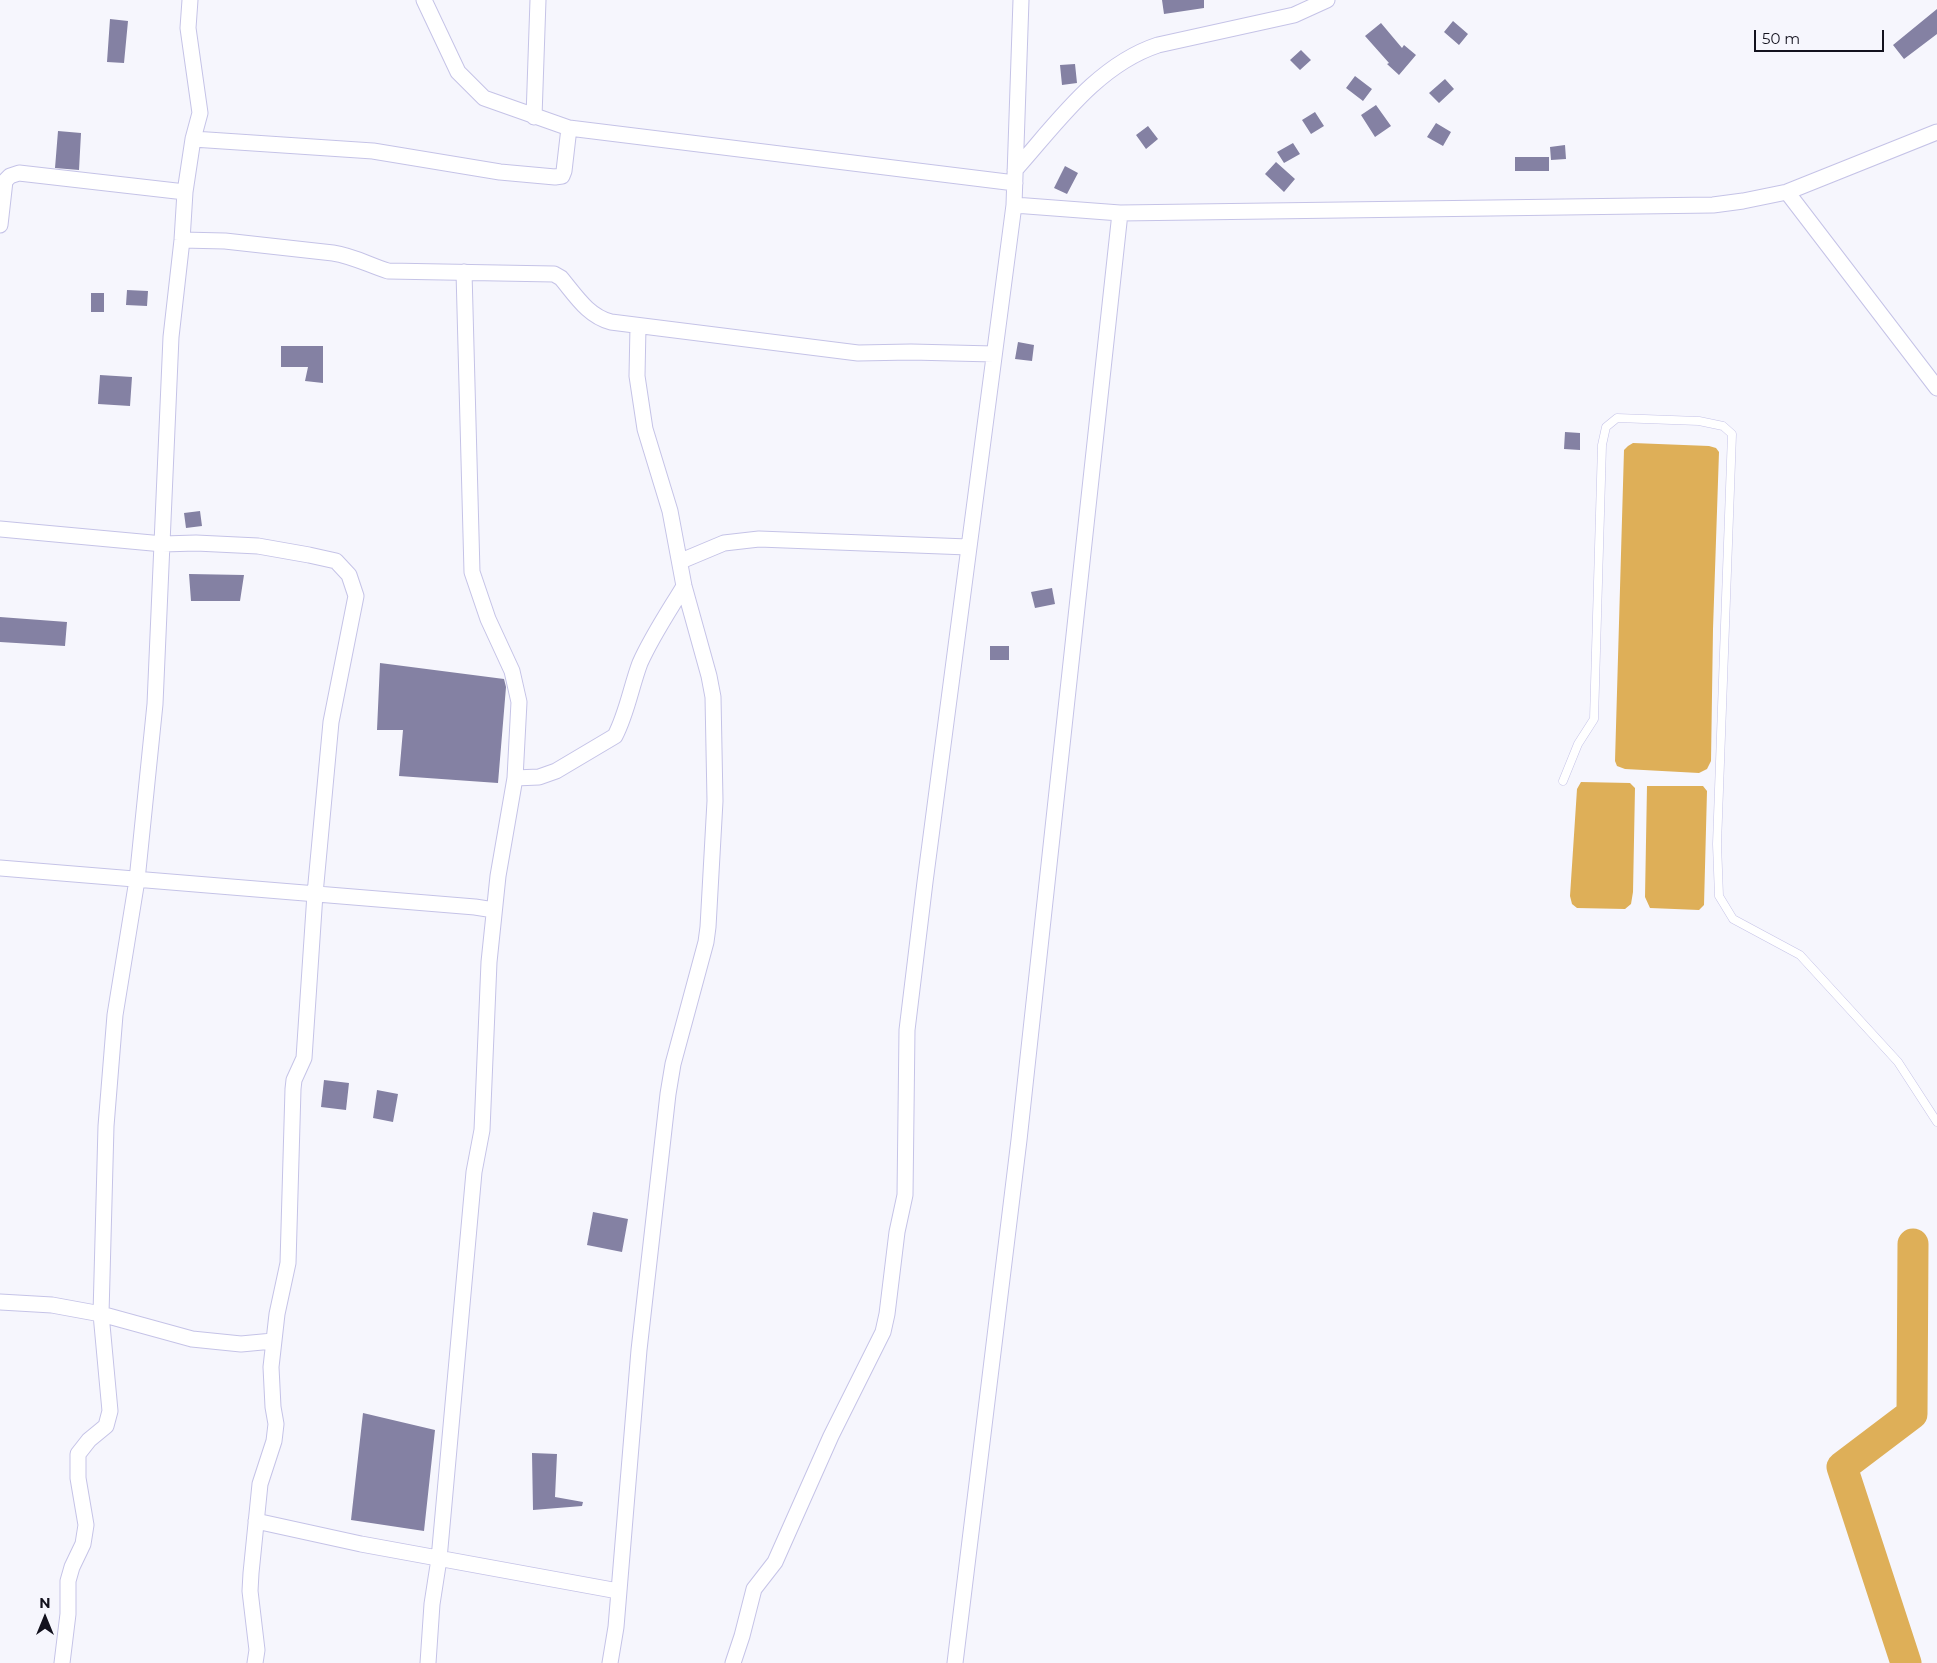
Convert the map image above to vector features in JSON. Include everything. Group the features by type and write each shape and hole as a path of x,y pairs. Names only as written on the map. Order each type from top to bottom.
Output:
{"street":[{"path":"62,1663 68,1614 68,1581 83,1544 86,1525 78,1478 78,1454 89,1440 106,1426 110,1411 101,1314 106,1117 116,1015 138,880 155,704 171,336 182,240 184,192 193,139 200,113 188,28 190,0"},
{"path":"424,0 458,72 484,98 569,128 1015,176"},
{"path":"534,117 538,0"},
{"path":"733,1663 754,1589 775,1562 831,1436 883,1332 887,1314 897,1232 905,1195 907,1030 968,547 1014,204 1021,0"},
{"path":"1015,176 1088,88 1138,52 1158,44 1294,15 1328,0"},
{"path":"193,139 373,152 500,172 562,176 569,128"},
{"path":"1014,204 1120,214 1713,204 1743,201 1786,192 1937,132"},
{"path":"0,225 5,181 10,176 19,173 184,192"},
{"path":"1786,192 1937,388"},
{"path":"955,1663 1021,1120 1120,214"},
{"path":"182,240 225,241 349,255 388,271 554,274 561,278 592,315 611,322 638,326 858,353 994,354"},
{"path":"428,1663 432,1604 439,1559 474,1172 482,1130 489,962 498,876 515,778 519,702 512,671 488,619 472,572 464,272"},
{"path":"610,1663 616,1627 639,1350 668,1094 673,1064 706,942 716,801 713,698 707,668 684,586 681,561 670,511 645,429 637,376 638,326"},
{"path":"0,529 163,544 196,543 258,546 309,555 336,561 349,575 356,596 331,722 315,894 304,1058 294,1080 293,1089 288,1263 273,1341 271,1366 273,1407 276,1424 274,1441 260,1484 250,1591 257,1650 255,1663"},
{"path":"681,561 724,543 759,539 968,547"},
{"path":"515,778 539,777 556,771 615,736 640,664 650,642 684,586"},
{"path":"0,868 494,910"},
{"path":"0,1302 52,1305 101,1314 192,1340 241,1344 273,1341"},
{"path":"256,1521 324,1537 618,1591"}],"lane":[{"path":"1563,781 1578,744 1594,718 1602,445 1606,427 1617,418 1699,421 1723,426 1732,434 1717,844 1719,896 1733,919 1800,955 1898,1062 1937,1122"}],"shaded area":[{"path":"1633,443 1709,446 1716,448 1719,452 1711,761 1707,769 1699,773 1625,769 1617,766 1615,761 1624,450"},
{"path":"1581,782 1630,783 1635,788 1633,892 1631,904 1625,909 1577,908 1572,904 1570,896 1577,789"},
{"path":"1647,786 1703,786 1707,791 1704,905 1699,910 1650,908 1645,897"}],"building":[{"path":"1162,0 1204,0 1204,8 1164,14"},
{"path":"1937,9 1937,34 1904,59 1893,45"},
{"path":"110,19 128,21 124,63 107,62"},
{"path":"1453,21 1468,34 1459,45 1444,32"},
{"path":"1381,23 1402,48 1404,45 1416,55 1399,75 1387,64 1389,63 1365,36"},
{"path":"1301,50 1311,60 1300,70 1290,60"},
{"path":"1075,64 1077,83 1062,85 1060,65"},
{"path":"1355,76 1372,89 1363,101 1346,88"},
{"path":"1445,79 1454,89 1439,103 1429,93"},
{"path":"1376,105 1391,126 1375,137 1361,115"},
{"path":"1315,112 1324,126 1311,134 1302,120"},
{"path":"1436,123 1451,132 1443,146 1427,137"},
{"path":"1148,126 1158,139 1146,149 1136,135"},
{"path":"58,131 81,133 79,170 55,168"},
{"path":"1293,143 1300,154 1284,163 1277,152"},
{"path":"1565,145 1566,159 1551,160 1550,147"},
{"path":"1515,157 1549,157 1549,171 1515,171"},
{"path":"1276,162 1295,179 1284,192 1265,174"},
{"path":"1065,166 1078,173 1067,194 1054,188"},
{"path":"127,290 148,291 147,306 126,305"},
{"path":"91,293 104,293 104,312 91,312"},
{"path":"1018,342 1034,345 1032,361 1015,359"},
{"path":"281,346 323,346 323,383 305,381 308,367 281,367"},
{"path":"100,375 132,377 130,406 98,404"},
{"path":"1565,432 1580,433 1580,450 1564,449"},
{"path":"200,511 202,526 186,528 184,513"},
{"path":"189,574 244,575 240,601 191,601"},
{"path":"1052,588 1055,604 1035,608 1031,592"},
{"path":"0,617 67,622 65,646 0,642"},
{"path":"990,646 1009,646 1009,660 990,660"},
{"path":"380,663 504,679 506,687 498,783 399,776 403,730 377,730"},
{"path":"324,1080 349,1083 346,1110 321,1107"},
{"path":"377,1090 398,1094 393,1122 373,1118"},
{"path":"593,1212 628,1219 622,1252 587,1245"},
{"path":"363,1413 435,1430 424,1531 351,1520"},
{"path":"532,1453 557,1454 555,1497 583,1502 582,1506 533,1510"}],"waterway":[{"path":"1906,1663 1842,1467 1912,1414 1913,1244"}]}
